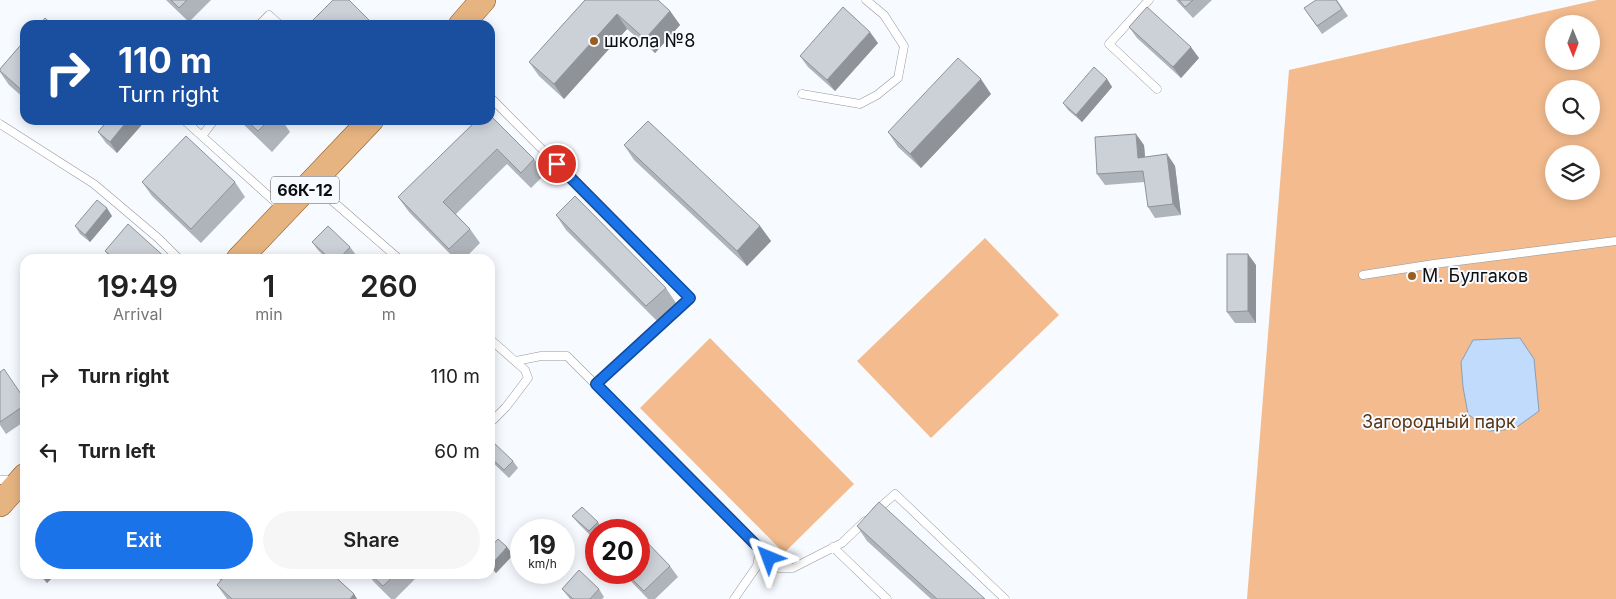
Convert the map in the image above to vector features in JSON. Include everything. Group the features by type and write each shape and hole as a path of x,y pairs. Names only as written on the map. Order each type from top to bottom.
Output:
{"main road":[{"path":"465,20 483,0"},
{"name":"66К-12","path":"244,254 366,125"},
{"path":"0,504 15,478"}],"lane":[{"path":"802,94 860,104 877,95 898,78 904,46 884,15 866,0"},
{"path":"1149,0 1109,44 1157,89"},
{"path":"264,20 269,15 274,20"},
{"path":"495,102 690,298 596,384"},
{"path":"0,124 94,184 158,238 174,254"},
{"path":"190,125 286,211"},
{"path":"202,136 210,125"},
{"path":"312,183 393,254"},
{"path":"1363,275 1616,241"},
{"path":"495,343 525,370 528,378 495,418"},
{"path":"516,361 541,356 567,356 778,568 793,568 842,543 895,494 1005,599"},
{"path":"833,547 887,599"},
{"path":"734,599 757,566 760,548"}],"green space":[{"name":"Загородный парк","path":"1597,0 1616,0 1616,599 1247,599 1289,70"},
{"path":"985,238 1059,315 931,438 857,361"},
{"path":"710,338 854,484 784,553 640,408"}],"water":[{"path":"1520,338 1534,359 1539,411 1514,429 1489,431 1468,414 1461,362 1473,340"}],"building":[{"path":"171,0 187,0 179,8"},
{"path":"333,0 349,0 369,20 313,20"},
{"path":"585,0 658,0 670,11 645,39 617,14 554,84 529,62"},
{"path":"1179,0 1193,0 1185,7"},
{"path":"1316,0 1336,0 1342,9 1317,26 1304,8"},
{"path":"843,7 870,32 827,80 800,56"},
{"path":"1147,7 1191,47 1173,67 1129,27"},
{"path":"20,46 20,89 0,69"},
{"path":"958,58 981,79 910,154 888,132"},
{"path":"1094,67 1107,79 1076,115 1063,103"},
{"path":"495,120 534,159 521,173 497,149 443,202 470,229 449,249 398,197 472,125 495,125"},
{"path":"648,121 760,226 737,251 624,145"},
{"path":"104,125 124,125 110,142 98,132"},
{"path":"251,125 264,125 258,131"},
{"path":"1136,134 1138,158 1167,154 1173,204 1148,207 1143,171 1097,174 1095,137"},
{"path":"186,136 235,182 191,229 142,182"},
{"path":"575,196 666,288 646,306 556,215"},
{"path":"97,200 107,208 85,235 75,226"},
{"path":"128,224 161,254 109,254 105,251"},
{"path":"328,226 350,247 344,254 325,254 312,242"},
{"path":"1227,254 1248,254 1248,311 1227,312"},
{"path":"4,369 20,393 20,408 0,422 0,372"},
{"path":"495,444 513,461 504,470 495,462"},
{"path":"879,502 985,599 937,599 857,526"},
{"path":"582,507 595,519 585,519 585,527 572,516"},
{"path":"498,539 507,547 495,560 495,542"},
{"path":"650,545 670,566 644,591 637,584 650,584"},
{"path":"579,570 585,576 585,584 594,584 599,589 590,599 573,599 562,589 566,584 575,584 575,574"},
{"path":"222,579 338,579 354,594 350,599 232,599 217,585"},
{"path":"375,579 391,579 383,586"}],"place":[{"name":"школа №8","path":"594,41"},
{"name":"М. Булгаков","path":"1412,276"}],"route":[{"path":"557,164 690,298 596,384 769,558"}]}
